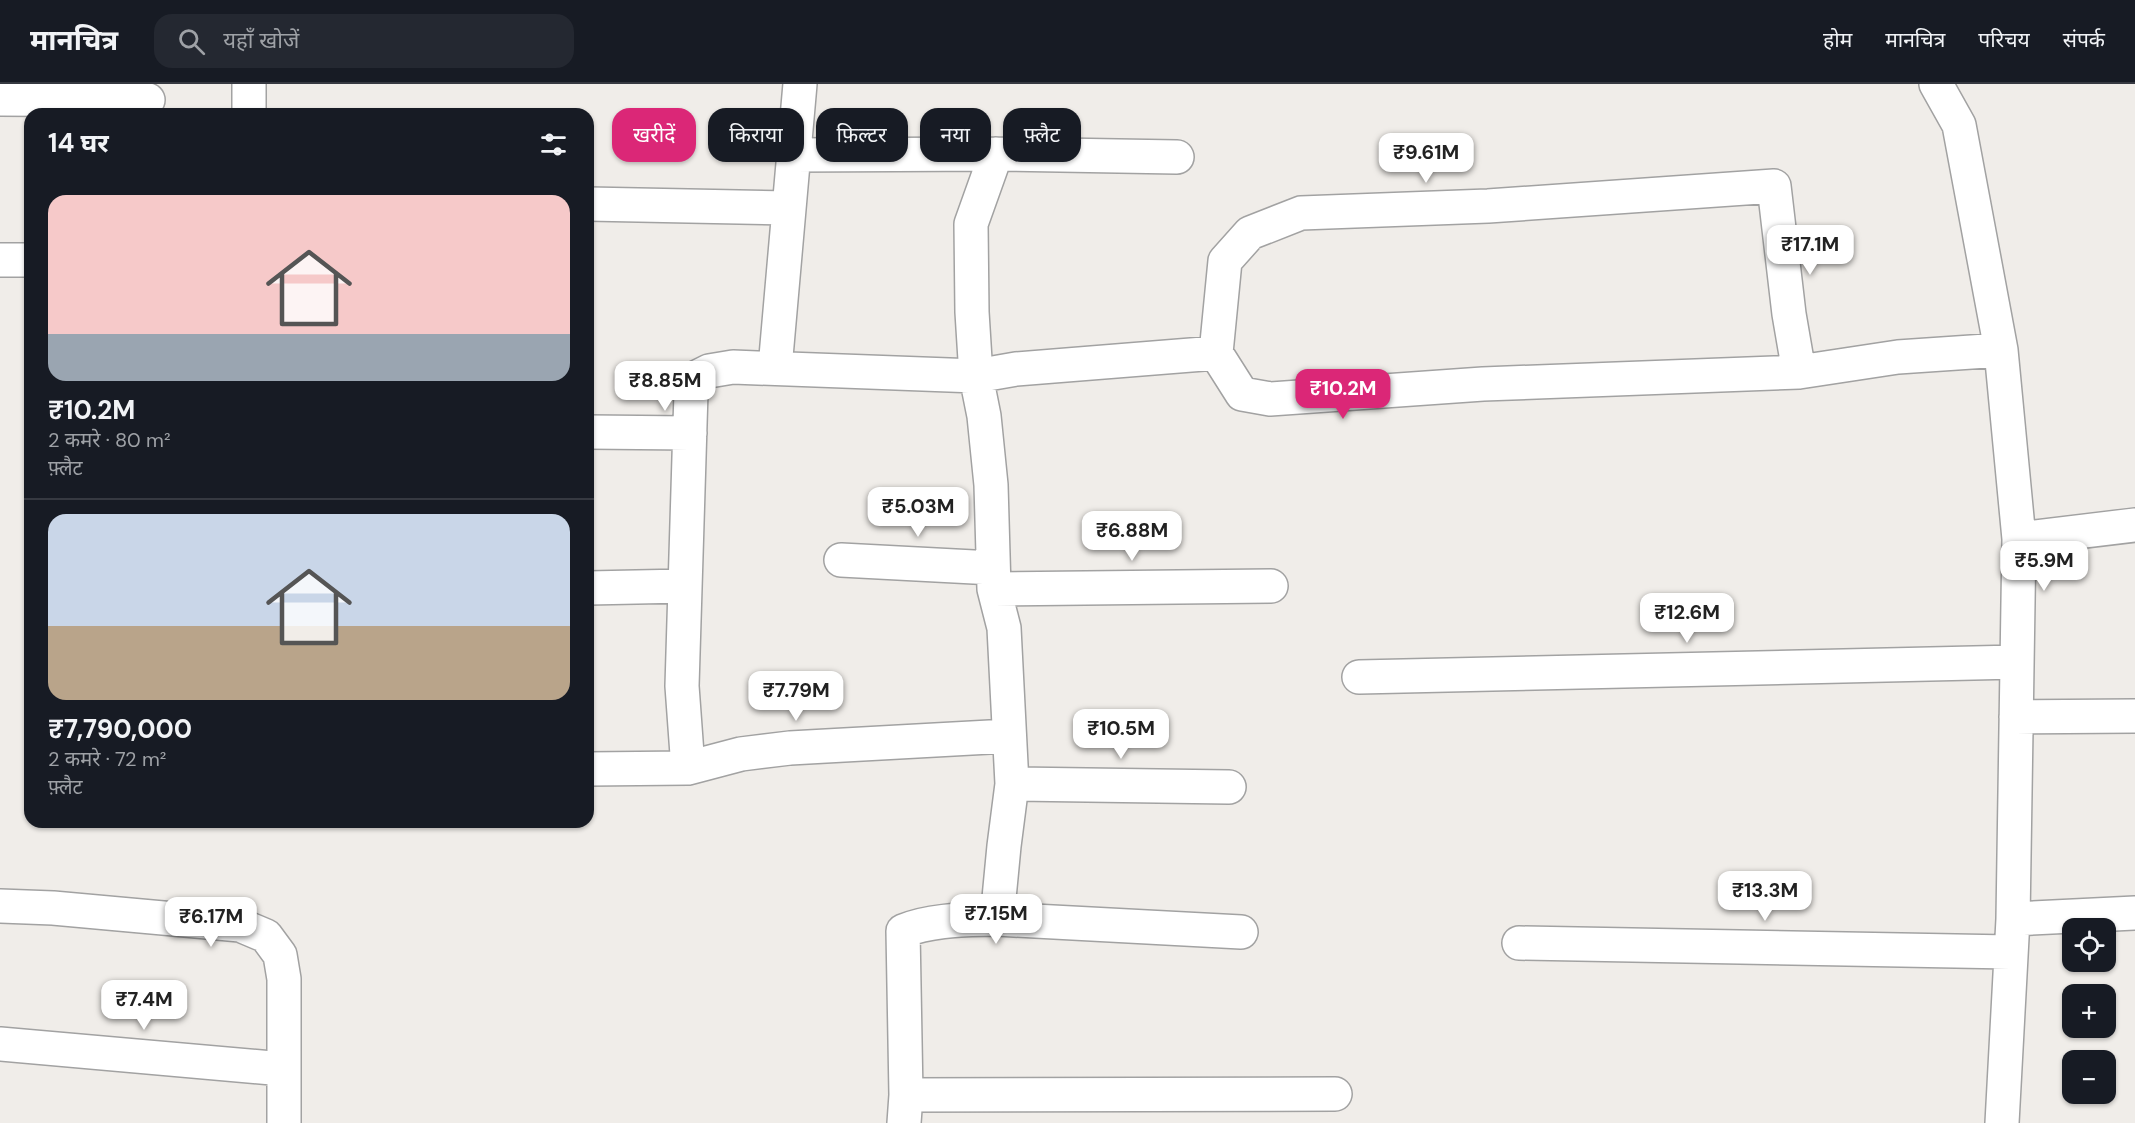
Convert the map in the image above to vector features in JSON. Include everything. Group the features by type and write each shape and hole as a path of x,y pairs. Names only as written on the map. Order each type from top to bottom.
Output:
{"street":[{"path":"249,84 249,108"},
{"path":"798,108 800,84"},
{"path":"1936,84 1959,125 2001,350 2019,538 2013,920 2002,1123"},
{"path":"0,99 148,99"},
{"path":"804,156 996,154 1177,157"},
{"path":"996,154 971,224 972,312 976,376 984,416 992,485 994,578 1004,628 1012,784 997,919"},
{"path":"775,368 793,162"},
{"path":"1799,372 1788,314 1774,186 1481,206 1301,213 1250,233 1225,261 1216,354 1242,394 1270,399 1483,384 1799,372 1898,357 2001,350"},
{"path":"594,204 789,208"},
{"path":"0,260 24,260"},
{"path":"688,768 682,686 691,392 697,377 709,371 733,367 976,376 1016,369 1216,354"},
{"path":"594,432 690,433"},
{"path":"2019,538 2135,525"},
{"path":"841,560 994,578 1271,586"},
{"path":"594,588 685,586"},
{"path":"1359,677 2017,662"},
{"path":"2016,717 2135,716"},
{"path":"594,769 688,768 741,754 790,748 1008,736"},
{"path":"1012,784 1229,788"},
{"path":"0,906 65,909 240,925 266,936 280,955 284,979 284,1123"},
{"path":"2013,920 2135,913"},
{"path":"1241,932 997,919 958,920 918,925 903,931 905,1109 1335,1094"},
{"path":"1519,943 2010,952"},
{"path":"0,1044 283,1069"}]}
